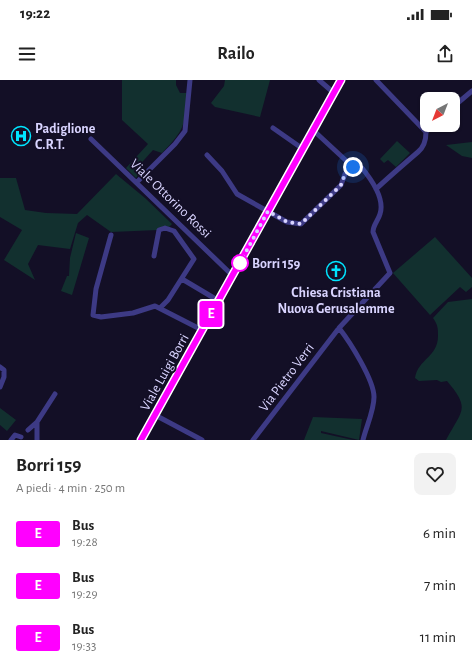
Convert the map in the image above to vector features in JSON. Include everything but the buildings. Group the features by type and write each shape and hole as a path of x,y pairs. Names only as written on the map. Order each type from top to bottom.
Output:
{"main road":[{"name":"Viale Luigi Borri","path":"141,440 341,80"}],"street":[{"path":"137,182 175,144 185,131 190,80"},
{"path":"319,80 334,93"},
{"path":"376,80 420,126"},
{"path":"460,101 472,91"},
{"path":"273,128 303,149"},
{"path":"313,130 353,167 362,168 376,189 411,156 419,151 426,139 426,132"},
{"name":"Viale Ottorino Rossi","path":"91,139 233,276"},
{"path":"207,155 222,171 237,194 287,222 301,224 341,185 345,174 353,167"},
{"name":"Via Pietro Verri","path":"253,440 339,328 390,273 386,259 373,232 373,227 380,214 381,206 376,189"},
{"path":"154,256 159,230 162,228 170,228 181,239 194,259 182,279 160,307"},
{"path":"111,235 96,289 93,315 101,317 137,312 150,307 160,307 202,330"},
{"path":"182,279 219,301"},
{"path":"339,328 351,345 373,387 374,398 363,440"},
{"path":"0,367 4,370 4,377 0,387"},
{"path":"28,430 37,422 55,394"},
{"path":"155,415 202,440"},
{"path":"37,422 37,440"},
{"path":"11,440 15,435 21,437"}],"green space":[{"path":"122,80 176,80 176,85 180,93 187,93 184,120 179,132 162,153 153,150 135,170 139,174 136,178 126,168 148,144 122,120"},
{"path":"225,80 270,80 260,117 215,107 211,103 224,86"},
{"path":"397,141 410,153 396,167 388,160 384,163 380,159"},
{"path":"472,142 472,158 462,156 446,145"},
{"path":"116,174 145,198 172,224 169,227 164,226 158,230 111,232 87,215 78,223 70,249 38,245 28,264 35,280 4,260 22,230 0,217 0,178 16,178 25,210 46,213 77,214"},
{"path":"76,233 89,238 72,295 61,291 67,276 69,276 70,258"},
{"path":"435,237 472,278 472,287 466,292 460,287 430,315 393,273"},
{"path":"472,299 472,440 446,440 462,410 455,390 447,381 419,381 415,378 420,366 432,354 437,343 438,329 433,318 448,302"},
{"path":"0,408 16,420 7,431 0,425"},
{"path":"313,417 362,419 359,440 321,431 321,433 353,440 304,440"}],"bus line":[{"name":"E","path":"141,440 341,80"}],"place":[{"name":"Padiglione C.R.T.","path":"21,136"},
{"name":"Borri 159","path":"240,263"},
{"name":"Chiesa Cristiana Nuova Gerusalemme","path":"336,271"}],"route":[{"path":"240,263 268,211 287,222 301,224 307,220 341,185 341,180 345,174 353,167"}]}
